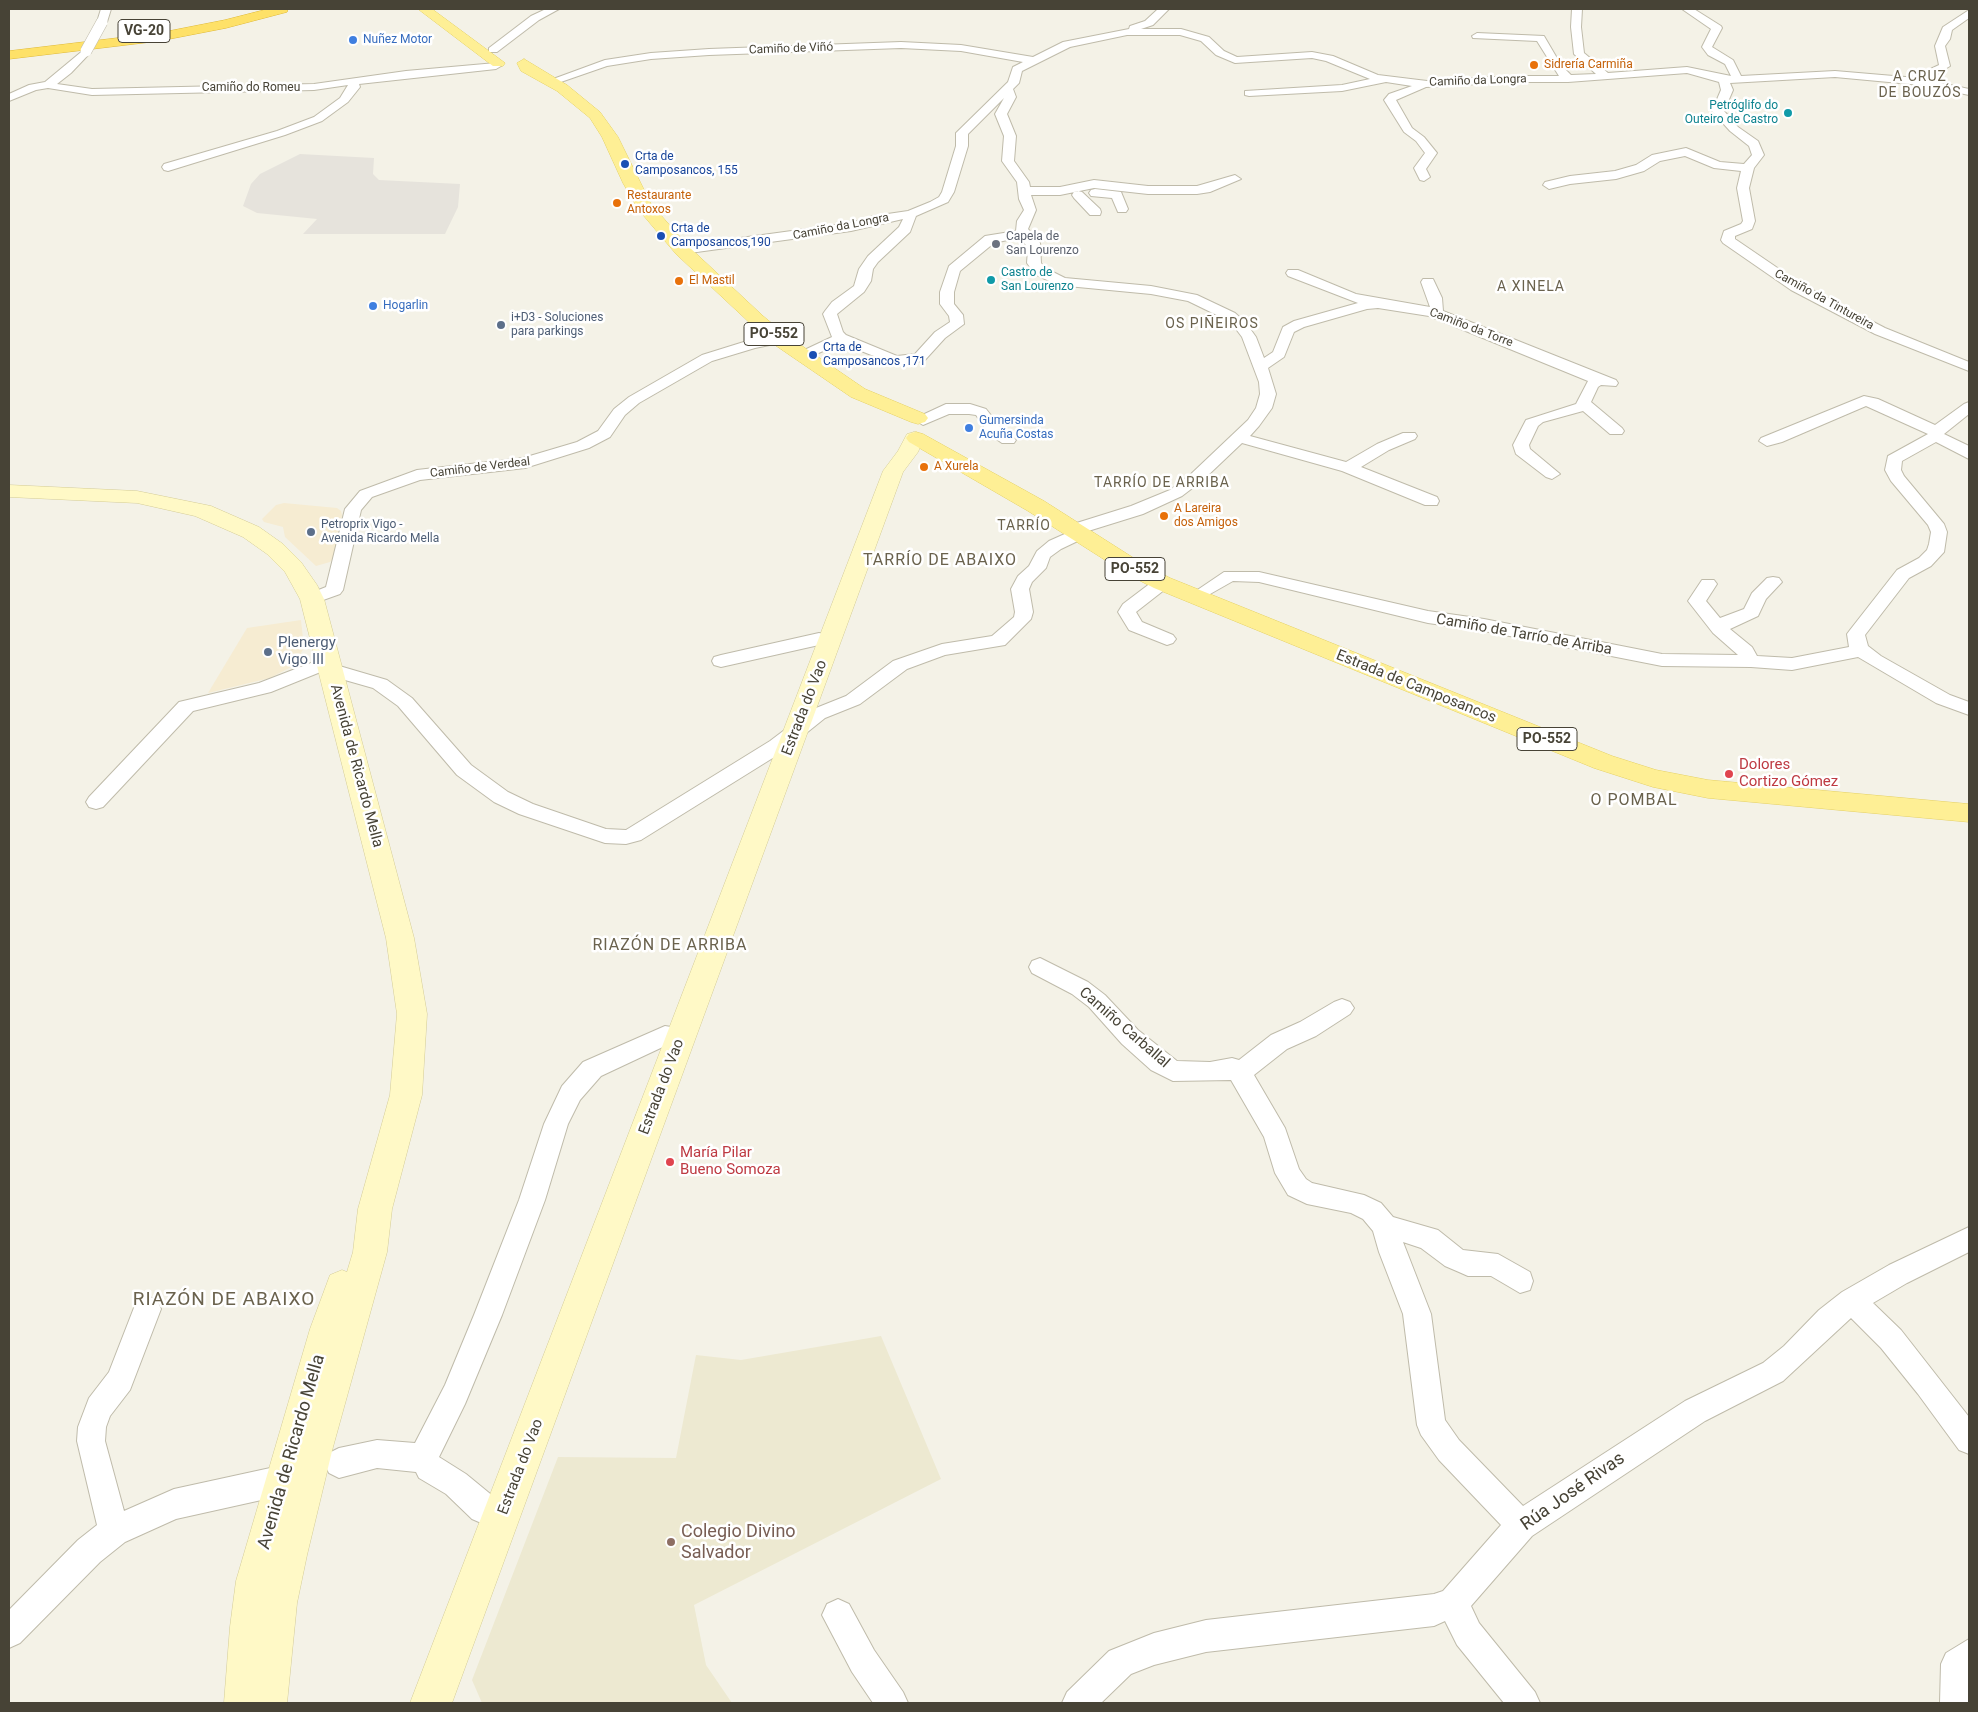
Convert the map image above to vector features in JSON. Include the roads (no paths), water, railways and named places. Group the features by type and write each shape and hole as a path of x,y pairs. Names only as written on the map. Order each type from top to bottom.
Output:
{"highway":[{"name":"VG-20","path":"9,42 157,24 244,9"},
{"name":"VG-20","path":"9,48 154,30 280,9"},
{"path":"9,55 159,37 226,24 280,9"},
{"path":"82,29 116,25"}],"main road":[{"path":"424,9 498,59 571,96"},
{"path":"498,59 519,68 520,61"},
{"path":"498,59 520,61 526,68 551,82 589,109 604,125 640,200 669,251"},
{"name":"Estrada de Camposancos","path":"669,251 698,266 779,339 858,392 924,449 937,452 1036,506 1135,569 1162,583 1603,762 1652,778 1708,789 1969,813"},
{"name":"Estrada de Camposancos","path":"858,392 883,421 910,436 997,473 1036,506"},
{"name":"Estrada do Vao","path":"431,1703 681,1037 910,436"},
{"name":"Avenida de Ricardo Mella","path":"9,491 137,497 203,512 251,532 275,549 298,573 312,599 400,938 411,1001 406,1095 375,1209 370,1252 314,1447 287,1555 267,1685"},
{"name":"Avenida de Ricardo Mella","path":"245,1703 250,1627 256,1581 285,1488 328,1329 353,1254 375,1209"},
{"path":"267,1685 266,1603 285,1488 322,1389 344,1344"}],"street":[{"path":"48,85 67,71 86,51 102,22 106,9"},
{"path":"498,59 536,18 554,9"},
{"path":"1127,32 1149,23 1164,9"},
{"path":"1578,9 1576,27 1579,54 1605,76"},
{"path":"1687,9 1717,28 1707,47 1712,53 1729,62 1738,80"},
{"path":"1921,82 1924,76 1945,66 1940,46 1946,39 1947,29 1969,13"},
{"name":"Camiño da Longra","path":"669,251 851,227 874,220 911,214 944,199 948,192 962,146 962,133 1013,83 1017,69 1067,44 1127,32 1168,30 1191,33 1205,40 1220,53 1236,60 1306,55 1321,56 1384,79 1427,84 1511,79 1568,79 1687,70 1724,80 1828,74 1921,82 1969,92"},
{"path":"1477,36 1540,38 1557,67 1568,79"},
{"name":"Camiño de Viñó","path":"551,82 605,63 651,56 709,52 901,45 961,48 1033,60"},
{"name":"Camiño do Romeu","path":"9,98 33,87 48,85 92,92 194,88 301,88 432,71 498,59"},
{"path":"1249,93 1342,88 1384,79"},
{"name":"Camiño da Tintureira","path":"1724,80 1727,90 1718,111 1734,129 1754,144 1758,155 1748,168 1743,197 1749,221 1747,226 1729,234 1728,240 1796,287 1880,331 1969,367"},
{"path":"168,167 281,133 318,119 344,100 354,87 353,82"},
{"path":"1424,177 1420,168 1428,160 1431,153 1420,139 1408,130 1390,100 1393,96 1427,84"},
{"path":"1007,88 1010,97 1001,114 1010,136 1008,161 1018,174 1030,210 1023,221 1022,233"},
{"path":"1548,185 1622,173 1640,168 1656,158 1686,152 1718,165 1748,168"},
{"path":"1025,191 1060,191 1094,184 1148,190 1198,190 1234,179"},
{"path":"1060,191 1078,195 1108,193 1117,195 1122,209"},
{"path":"1078,195 1094,212"},
{"name":"Camiño da Longra","path":"841,338 836,333 830,314 837,305 859,289 864,281 866,269 873,259 905,229 911,214"},
{"path":"803,356 841,338 894,360 905,361 920,357 940,335 956,324 956,315 946,304 947,292 954,269 990,239 1022,233"},
{"path":"96,802 186,706 264,688 330,666 380,684 405,702 464,770 501,797 526,809 605,836 634,836 796,733 818,714 853,700 900,665 942,650 998,641 1022,619 1024,612 1020,589 1024,580 1037,568 1043,555 1075,532 1137,510 1176,493 1197,477 1240,438 1264,408 1268,394 1266,382 1259,368 1249,337 1242,326 1230,316 1196,300 1176,294 1072,284 1052,279 1040,271 1034,262 1035,249 1033,243 1022,233"},
{"path":"1293,273 1351,297 1378,304"},
{"path":"1428,282 1435,298 1437,309 1435,313"},
{"name":"Camiño da Torre","path":"1259,368 1279,354 1288,330 1299,324 1366,305 1378,304 1410,307 1435,313 1605,381 1592,385 1584,404"},
{"name":"Camiño de Verdeal","path":"312,599 334,590 353,509 366,494 403,478 525,463 583,445 604,434 619,412 634,400 707,358 752,344 779,339"},
{"path":"1767,441 1776,439 1864,401 1873,402 1955,444 1969,454"},
{"path":"1552,474 1522,451 1521,445 1531,423 1538,419 1572,411 1584,404 1616,431"},
{"path":"1969,407 1936,434 1899,455 1893,464 1897,478 1936,524 1939,532 1938,544 1935,552 1925,562 1903,574 1856,634 1856,643 1861,650 1899,676 1943,699 1969,709"},
{"path":"910,436 946,409 970,409 981,412 995,431 1008,440"},
{"path":"1348,468 1383,447 1409,436"},
{"path":"1240,438 1348,468 1432,501"},
{"name":"Camiño de Tarrío de Arriba","path":"1196,597 1220,580 1230,576 1258,577 1428,617 1484,625 1662,660 1751,661 1792,664 1861,650"},
{"path":"1719,628 1727,622 1752,612 1758,597 1773,582"},
{"path":"1162,583 1129,608 1127,612 1135,626 1167,639"},
{"path":"1708,584 1697,601 1719,628 1745,651 1751,661"},
{"path":"720,661 819,639 831,641"},
{"name":"Camiño Carballal","path":"1040,967 1080,988 1097,1001 1130,1037 1159,1063 1173,1071 1210,1072 1232,1068 1240,1073"},
{"path":"1342,1008 1308,1029 1279,1042 1240,1073 1276,1135 1288,1173 1297,1187 1307,1193 1355,1203 1372,1211 1385,1226 1392,1252 1417,1314 1431,1426 1449,1450 1521,1525"},
{"path":"502,1518 483,1508 456,1484 429,1468 424,1456 455,1394 488,1315 532,1200 556,1124 571,1094 592,1069 665,1035 681,1037"},
{"path":"1385,1226 1429,1238 1454,1258 1468,1264 1487,1263 1498,1266 1520,1281"},
{"name":"Rúa José Rivas","path":"1454,1603 1521,1525 1679,1421 1773,1372 1794,1356 1829,1319 1852,1301 1898,1274 1969,1239"},
{"path":"1852,1301 1891,1339 1928,1384 1969,1440"},
{"path":"114,1531 91,1441 92,1427 99,1408 120,1380 148,1309"},
{"path":"339,1463 377,1454 412,1458 424,1456"},
{"path":"9,1632 89,1551 114,1531 174,1504 230,1493 256,1500 285,1488"},
{"path":"1078,1703 1120,1662 1154,1649 1206,1636 1434,1610 1454,1603 1468,1634 1524,1703"},
{"path":"838,1614 863,1661 892,1703"},
{"path":"1956,1703 1957,1664 1969,1654"}],"place":[{"name":"Nuñez Motor","path":"353,40"},
{"name":"Sidrería Carmiña","path":"1534,65"},
{"name":"Petróglifo do Outeiro de Castro","path":"1788,113"},
{"name":"Crta de Camposancos, 155","path":"625,164"},
{"name":"Restaurante Antoxos","path":"617,203"},
{"name":"Crta de Camposancos,190","path":"661,236"},
{"name":"Capela de San Lourenzo","path":"996,244"},
{"name":"Castro de San Lourenzo","path":"991,280"},
{"name":"El Mastil","path":"679,281"},
{"name":"Hogarlin","path":"373,306"},
{"name":"i+D3 - Soluciones para parkings","path":"501,325"},
{"name":"Crta de Camposancos ,171","path":"813,355"},
{"name":"Gumersinda Acuña Costas","path":"969,428"},
{"name":"A Xurela","path":"924,467"},
{"name":"A Lareira dos Amigos","path":"1164,516"},
{"name":"Petroprix Vigo - Avenida Ricardo Mella","path":"311,532"},
{"name":"Plenergy Vigo III","path":"268,652"},
{"name":"Dolores Cortizo Gómez","path":"1729,774"},
{"name":"María Pilar Bueno Somoza","path":"670,1162"},
{"name":"Colegio Divino Salvador","path":"671,1542"}],"district":[{"name":"A CRUZ DE BOUZÓS","path":"1920,86"},
{"name":"A XINELA","path":"1531,287"},
{"name":"OS PIÑEIROS","path":"1212,324"},
{"name":"TARRÍO DE ARRIBA","path":"1162,483"},
{"name":"TARRÍO","path":"1024,526"},
{"name":"TARRÍO DE ABAIXO","path":"940,561"},
{"name":"O POMBAL","path":"1634,801"},
{"name":"RIAZÓN DE ARRIBA","path":"670,946"},
{"name":"RIAZÓN DE ABAIXO","path":"224,1300"}]}
